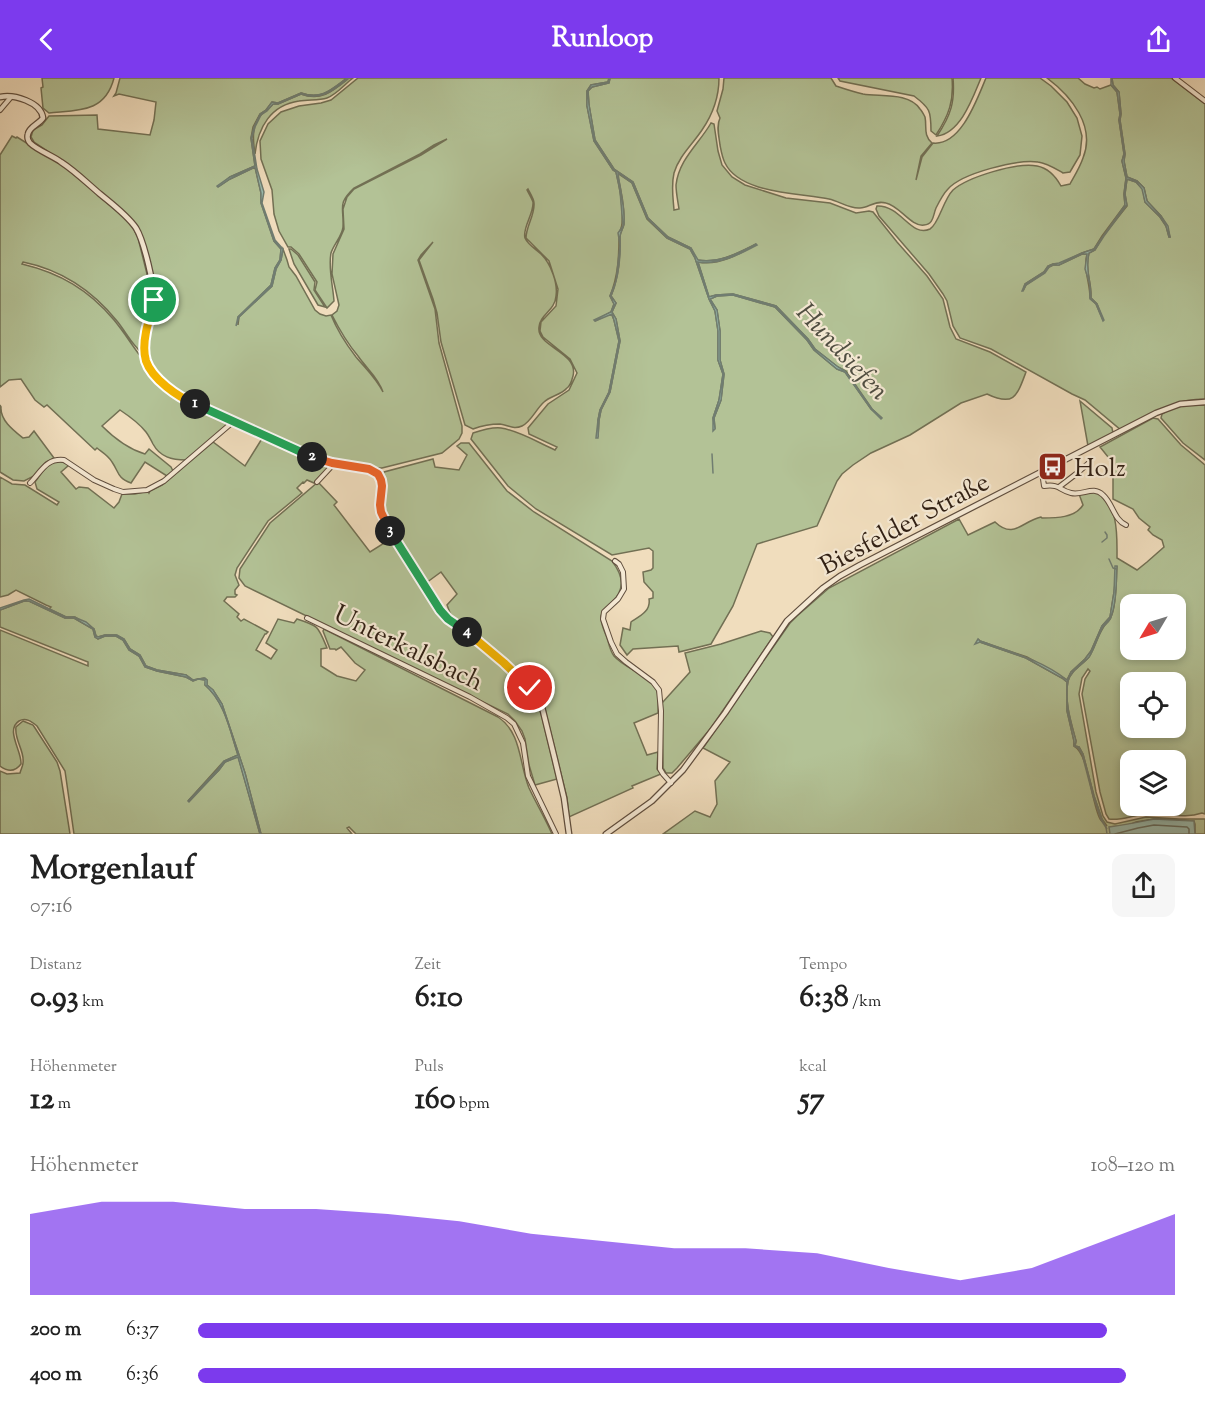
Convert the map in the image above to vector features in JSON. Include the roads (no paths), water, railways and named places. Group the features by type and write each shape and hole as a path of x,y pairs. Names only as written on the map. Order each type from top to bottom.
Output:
{"street":[{"path":"1174,78 1205,101"},
{"path":"0,97 11,97 34,105 43,115 41,122 28,132 30,143 75,172 122,213 135,228 153,290 153,309 146,329 144,347 146,359 151,370 172,391 186,400 306,455 332,463 369,469 378,474 382,486 381,512 387,526 440,610 448,619 504,663 530,688 542,706 564,798 569,834"},
{"path":"0,110 11,97"},
{"name":"Biesfelder Straße","path":"606,834 652,801 683,770 787,621 813,596 832,582 860,565 1169,407 1188,402 1205,402"},
{"path":"30,483 47,463 60,459 94,480 114,489 123,492 147,490 164,481 234,421"},
{"path":"1059,487 1090,462"},
{"path":"317,482 332,463"},
{"path":"1042,472 1044,486 1054,485 1073,493 1092,490 1101,493 1118,520 1126,525"},
{"path":"615,561 622,572 624,589 618,599 604,612 603,619 617,654 653,682 659,690 660,769 671,783"},
{"name":"Unterkalsbach","path":"307,618 470,697 514,724 523,743 528,776 555,834"}],"water":[{"path":"349,78 327,93 315,96 301,94 278,104 273,104 261,115 255,127 252,138 257,169 264,192 262,203 275,240 283,249 281,260 272,286 239,317 236,326 238,317 271,285 275,268 280,260 281,249 274,241 261,203 255,167 217,186 230,177 255,166 251,138 254,127 260,114 272,102 278,103 301,93 320,94 331,90"},
{"path":"610,78 609,83 592,87 588,91 595,140 614,169 633,182 648,218 668,237 691,248 698,260 721,259 757,245 721,261 698,262 709,297 716,295 733,294 776,306 815,349 845,371 881,419 871,409 845,372 837,369 814,350 775,307 733,295 717,296 710,299 717,310 720,360 724,374 721,400 714,418 715,429 713,431 713,418 719,400 723,374 718,360 715,311 709,299 695,258 690,249 667,238 647,218 632,183 618,173 624,224 620,235 620,245 618,233 623,226 620,191 616,172 594,141 587,106 587,91 591,85 608,82"},
{"path":"1112,78 1113,85 1119,92 1127,177 1137,181 1144,188 1147,201 1168,226 1170,237 1160,217 1145,202 1142,189 1136,182 1127,179 1125,194 1127,205 1095,250 1089,253 1090,285 1085,269 1087,254 1082,254 1059,265 1049,267 1045,273 1026,285 1022,291 1025,284 1044,272 1048,266 1094,249 1125,205 1124,194 1126,178 1122,161 1124,154 1120,114 1117,92 1111,85"},
{"path":"620,245 618,275 614,289 611,296 616,303 612,312 616,319 620,341 610,392 601,410 598,438 596,438 600,410 609,392 619,341 612,314 594,320 611,312 614,304 610,296 616,281"},
{"path":"1090,285 1091,298 1097,304 1103,321 1096,304 1090,299"},
{"path":"1115,566 1117,566 1113,611 1110,618 1103,627 1089,657 1072,674 1067,688 1067,682 1062,678 1026,658 980,642 975,644 978,639 1026,657 1067,680 1071,672 1091,651 1102,626 1110,617"},
{"path":"29,599 66,617 74,617 86,622 94,629 98,637 105,635 117,635 124,639 130,649 140,655 146,666 186,675 193,680 197,679 193,681 186,677 157,671 145,667 139,656 129,650 123,640 116,636 105,636 98,639 95,637 93,629 74,618 65,618 29,601 0,610 0,608"},
{"path":"199,679 207,680 207,685 222,704 245,773 261,834 238,757 225,762 188,801 224,761 238,755 222,708 205,685 205,680"},
{"path":"1067,698 1076,741 1075,746 1079,747 1083,754 1094,796 1107,829 1101,820 1093,796 1082,754 1074,746 1067,711"},
{"path":"1154,819 1194,821 1195,834 1110,834 1109,827"}],"waterway":[{"path":"712,454 713,473"},
{"path":"1102,542 1107,538 1105,532"},
{"path":"1109,559 1113,568 1116,569"},
{"path":"1106,827 1107,834"}],"place":[{"name":"Holz","path":"1053,467"}],"water label":[{"name":"Hundsiefen","path":"843,351"}]}
